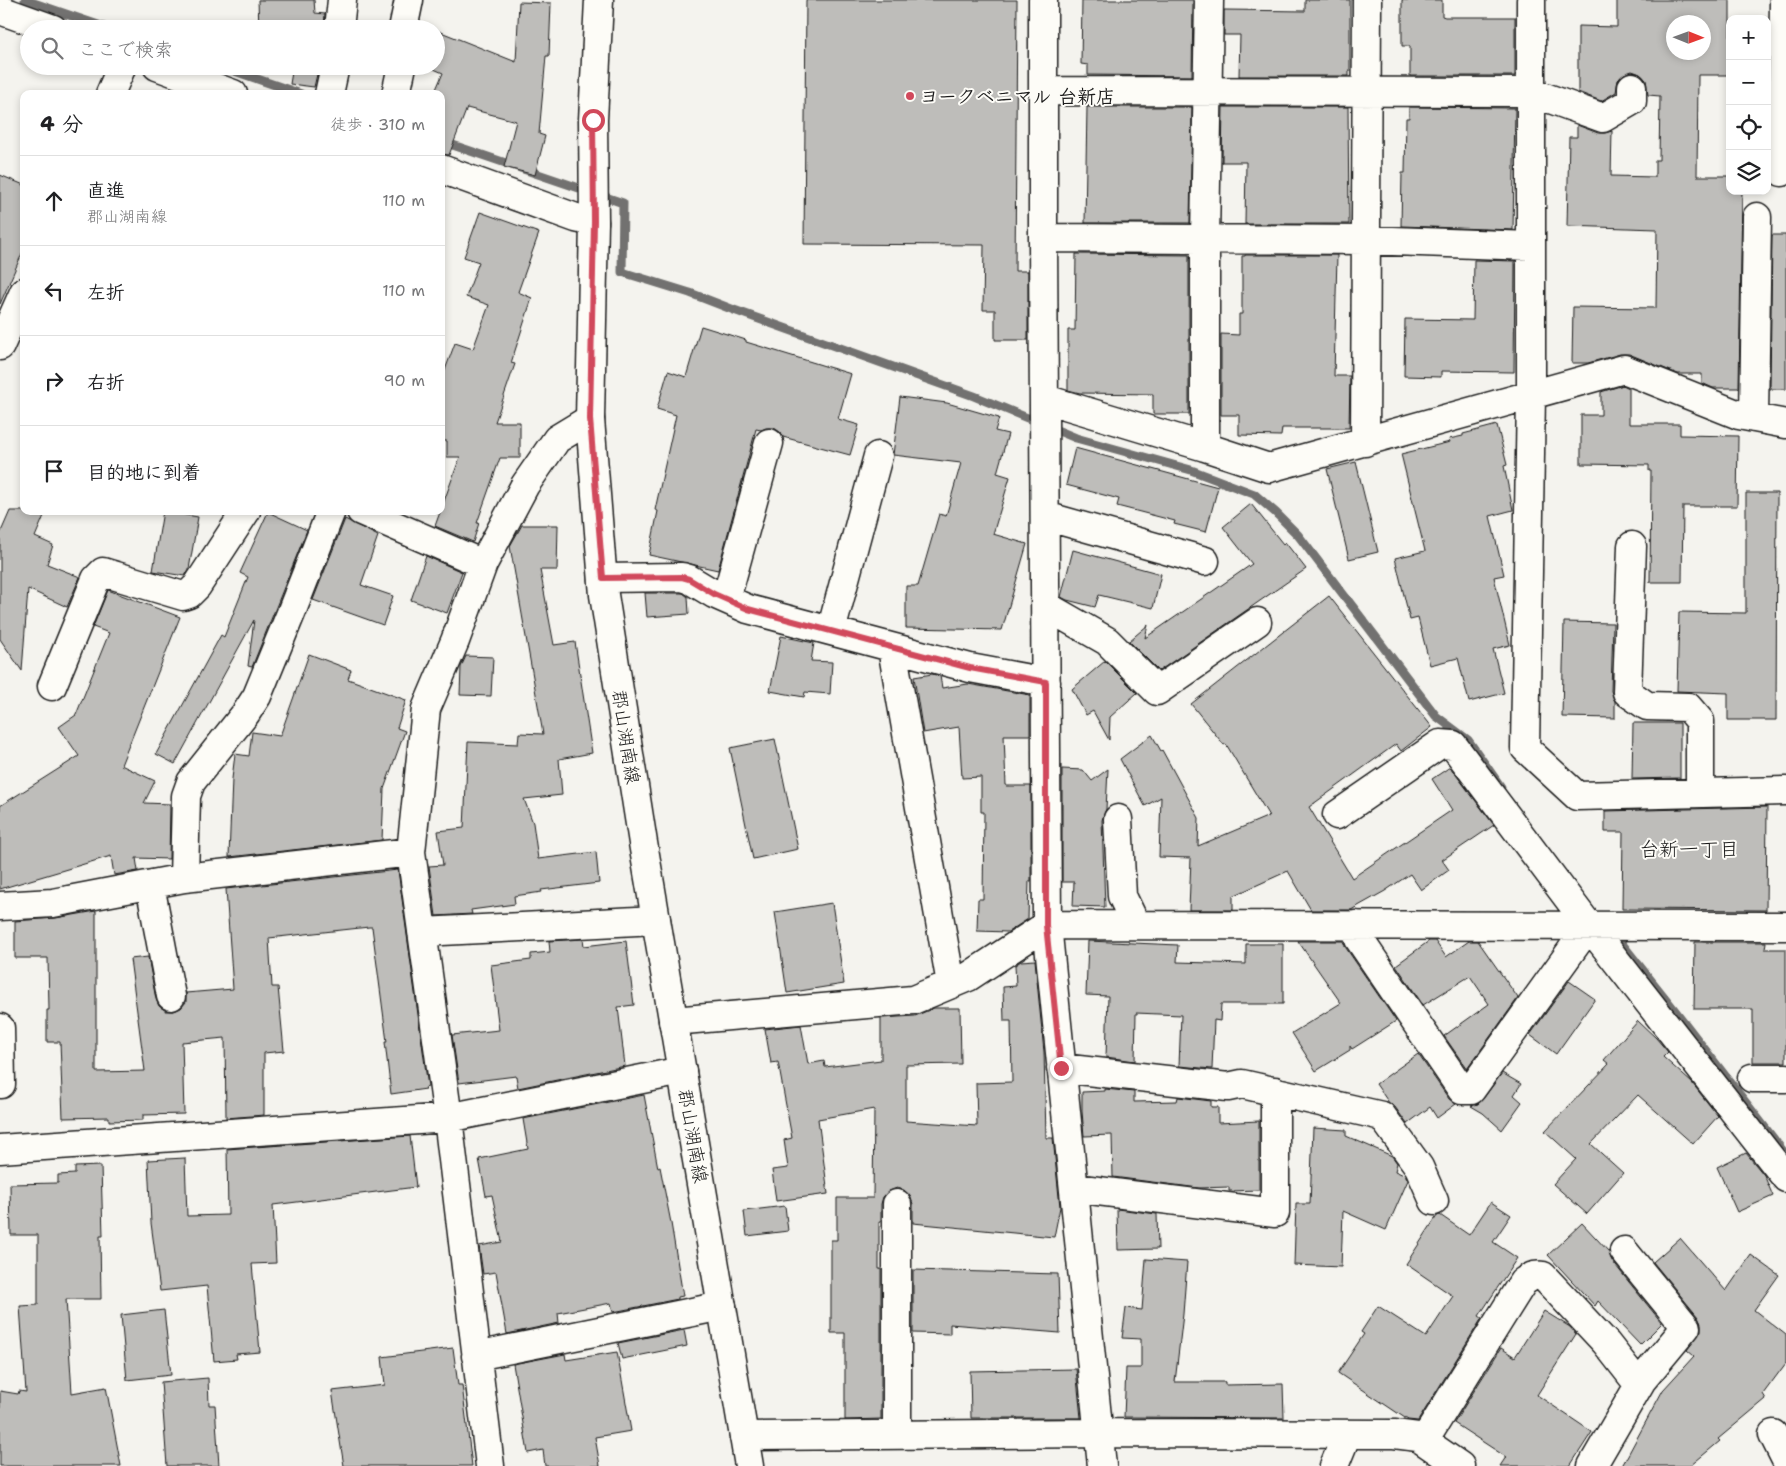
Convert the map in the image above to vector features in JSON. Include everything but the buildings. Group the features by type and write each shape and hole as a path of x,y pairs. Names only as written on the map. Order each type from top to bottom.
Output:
{"street":[{"path":"340,20 342,0"},
{"path":"405,20 408,0"},
{"name":"郡山湖南線","path":"599,0 593,120 594,222 590,419 605,604 656,920 750,1466"},
{"path":"1044,0 1043,238 1046,925 1102,1466"},
{"path":"1205,447 1205,240 1209,92 1209,0"},
{"path":"1364,442 1367,0"},
{"path":"1531,0 1531,395 1526,748 1577,796 1786,791"},
{"path":"1782,172 1784,0"},
{"path":"0,10 28,20"},
{"path":"112,90 118,75"},
{"path":"181,75 220,90"},
{"path":"331,90 333,75"},
{"path":"397,90 400,75"},
{"path":"1043,91 1531,92 1603,118 1632,101 1632,87"},
{"path":"445,170 576,218 594,222"},
{"path":"1754,418 1757,217"},
{"path":"1043,238 1365,240 1531,246"},
{"path":"0,346 20,301"},
{"path":"1045,399 1269,468 1624,369 1739,415 1786,424"},
{"path":"490,1466 448,1118 412,852 426,709 455,641 483,564 525,485 557,439 590,419"},
{"path":"726,599 768,443"},
{"path":"831,631 878,456"},
{"path":"52,686 96,579 103,572 183,596 189,594 198,586 243,515"},
{"path":"184,878 186,796 188,788 256,696 291,613 328,515"},
{"path":"370,515 483,564"},
{"path":"1045,516 1205,561"},
{"path":"1632,546 1627,692 1647,706 1688,707 1700,722 1700,793"},
{"path":"603,578 682,577 748,609 970,668 1046,682"},
{"path":"1046,606 1107,641 1157,691 1257,622"},
{"path":"892,648 951,984"},
{"path":"1337,815 1440,744 1453,745 1589,926 1786,1178"},
{"path":"1118,819 1122,896 1136,925"},
{"path":"0,906 52,903 184,878 412,852"},
{"path":"150,885 171,996"},
{"path":"422,932 656,920"},
{"path":"673,1021 913,1000 968,977 1046,925 1786,926"},
{"path":"1356,925 1359,939 1462,1090 1471,1090 1589,926"},
{"path":"0,1028 1,1084"},
{"path":"1061,1068 1228,1088 1242,1084 1382,1116 1419,1167 1434,1201"},
{"path":"0,1149 448,1118 682,1071"},
{"path":"1752,1078 1786,1078"},
{"path":"1074,1188 1275,1212 1275,1091"},
{"path":"896,1204 897,1435"},
{"path":"1592,1466 1639,1385 1686,1328 1624,1251"},
{"path":"1424,1441 1523,1282 1529,1277 1536,1275 1543,1276 1550,1282 1606,1343 1639,1385"},
{"path":"476,1356 722,1306"},
{"path":"744,1436 1099,1433 1394,1434 1418,1437 1460,1466"},
{"path":"1334,1466 1347,1434"},
{"path":"1774,1434 1786,1460"}],"waterway":[{"path":"25,0 84,20"},
{"path":"246,75 289,90"},
{"path":"445,142 623,203 622,272 690,293 974,396 1076,438 1191,470 1254,494 1298,535 1436,716 1468,740 1501,787"},
{"path":"1611,930 1786,1155"}],"place":[{"name":"ヨークベニマル 台新店","path":"910,96"}],"district":[{"name":"台新一丁目","path":"1689,849"}],"route":[{"path":"593,120 594,222 590,419 603,578 682,577 748,609 970,668 1046,682 1046,925 1061,1068"}]}
